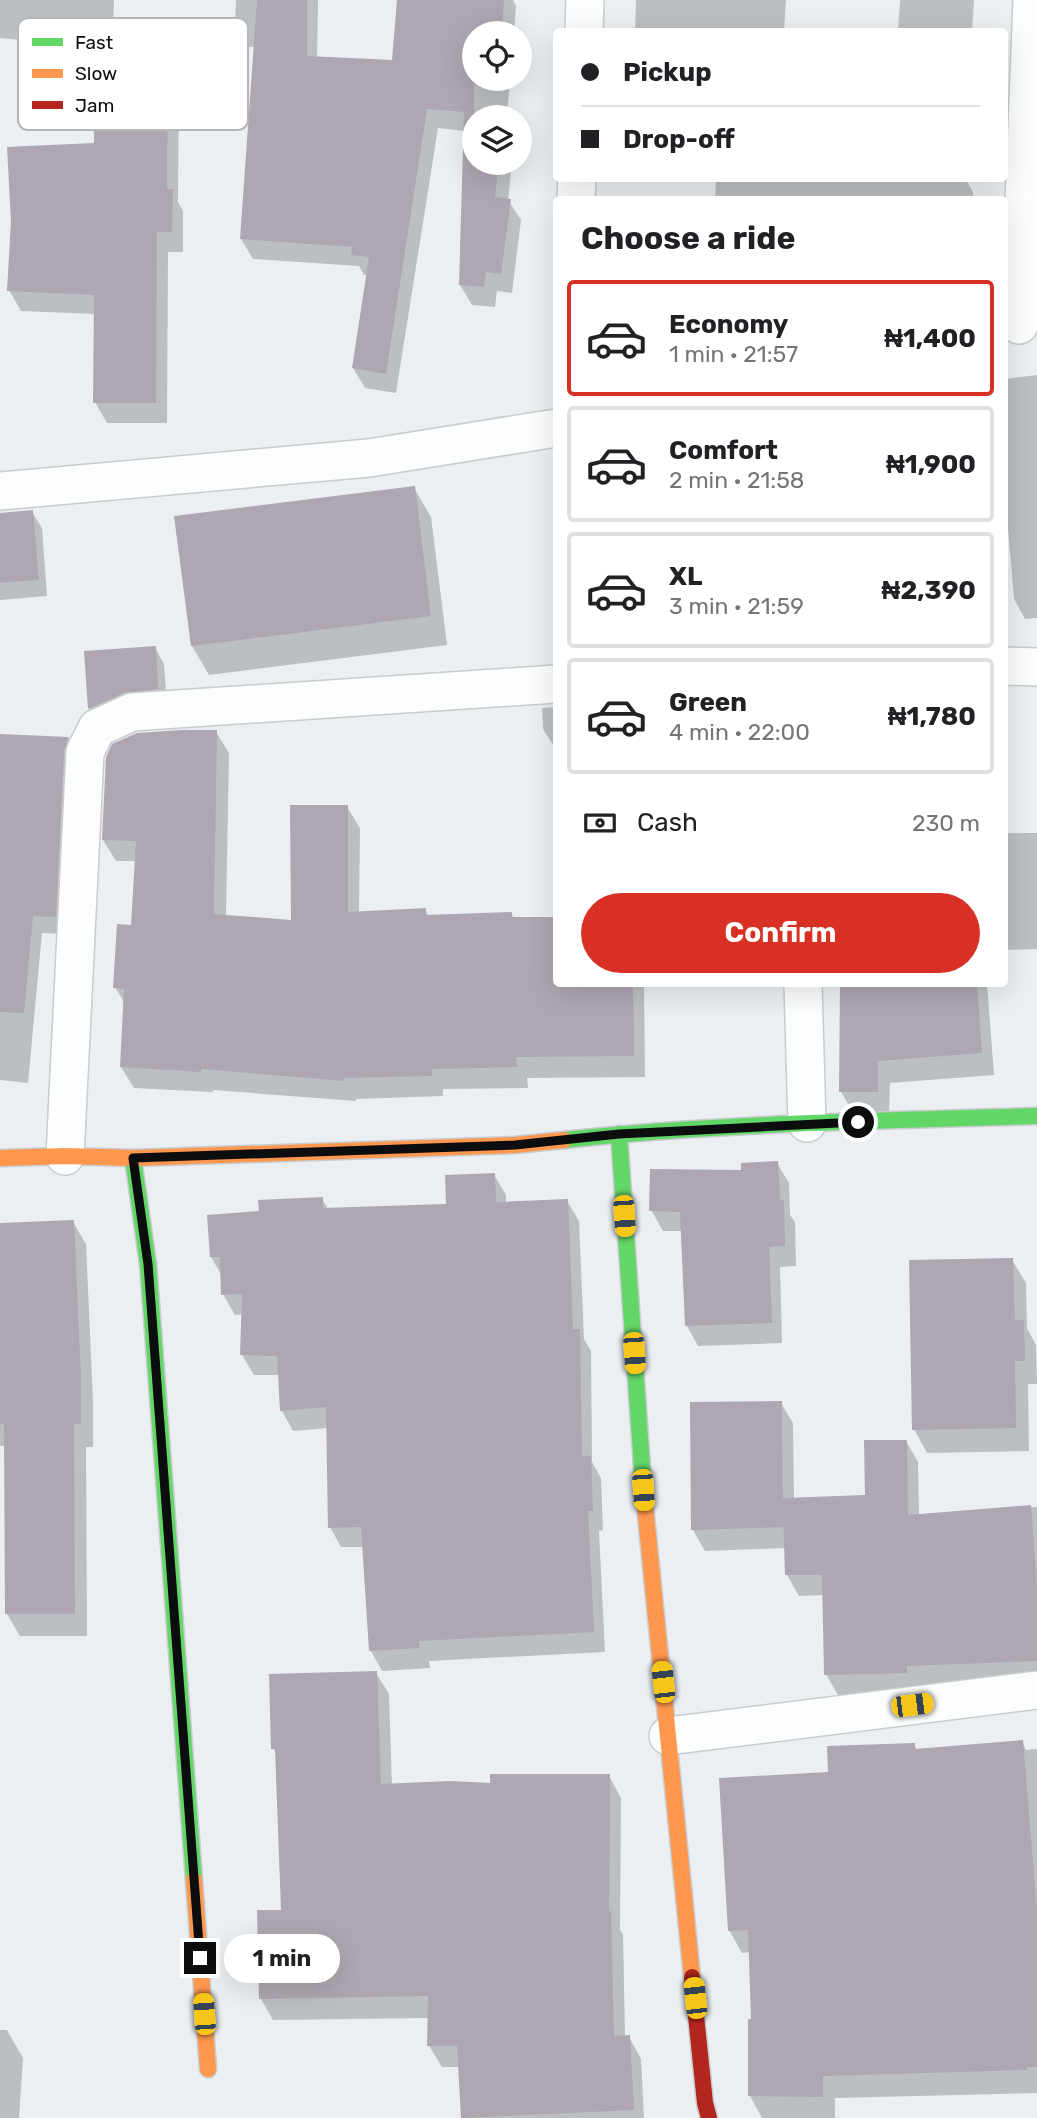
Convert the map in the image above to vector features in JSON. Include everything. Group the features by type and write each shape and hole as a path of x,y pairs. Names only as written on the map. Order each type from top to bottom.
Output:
{"street":[{"path":"584,28 585,0"},
{"path":"1020,324 1032,0"},
{"path":"0,491 369,458 553,428"},
{"path":"1008,666 1037,667"},
{"path":"65,1156 85,752 97,728 132,712 553,684"},
{"path":"803,987 807,1123"},
{"path":"0,1158 133,1158 515,1145 619,1134 807,1123 1037,1116"},
{"path":"619,1134 645,1517 705,2103 709,2118"},
{"path":"133,1158 148,1264 208,2069"},
{"path":"668,1736 1037,1690"}],"building":[{"path":"257,0 307,0 307,56 392,60 397,0 504,0 503,21 462,21 462,91 474,91 474,105 462,105 462,112 427,109 386,374 352,368 369,257 351,255 352,247 240,239"},
{"path":"94,130 167,130 167,189 173,189 172,232 157,232 156,403 93,403 94,295 7,291 11,222 7,147 94,143"},
{"path":"462,175 498,175 495,197 511,199 501,274 486,272 484,287 459,285"},
{"path":"415,486 431,616 191,646 174,516"},
{"path":"33,510 39,580 0,583 0,513"},
{"path":"156,646 158,689 124,693 88,709 84,651"},
{"path":"217,730 214,914 291,920 290,805 348,805 348,912 426,908 426,915 512,912 512,917 553,917 553,987 633,987 634,1056 516,1057 517,1067 432,1069 432,1076 344,1078 344,1081 201,1069 201,1072 120,1067 124,989 113,988 117,924 131,925 136,841 102,840 106,757 112,744 137,733"},
{"path":"0,734 69,737 64,751 56,917 33,916 24,1013 0,1012"},
{"path":"840,987 977,987 982,1053 878,1061 878,1092 839,1092"},
{"path":"778,1161 780,1200 784,1200 785,1246 769,1247 772,1323 685,1326 680,1212 649,1211 650,1169 741,1170 741,1163"},
{"path":"495,1173 496,1202 568,1199 573,1329 580,1329 582,1456 591,1456 593,1511 588,1511 594,1632 419,1641 419,1648 369,1651 361,1527 328,1528 326,1407 280,1411 277,1356 240,1355 242,1294 221,1295 220,1257 210,1257 207,1215 259,1211 258,1200 323,1197 323,1208 446,1204 445,1175"},
{"path":"74,1220 81,1377 81,1424 74,1424 75,1614 5,1614 4,1424 0,1424 0,1223"},
{"path":"1013,1258 1015,1320 1024,1320 1025,1361 1015,1361 1016,1428 912,1430 909,1260"},
{"path":"782,1401 783,1498 865,1495 864,1440 907,1440 908,1515 1031,1505 1037,1587 1037,1661 907,1666 907,1673 824,1675 822,1575 785,1575 784,1527 691,1530 690,1402"},
{"path":"377,1671 381,1784 450,1781 490,1783 490,1774 610,1774 609,1911 614,2036 630,2035 634,2110 461,2118 457,2046 427,2046 428,1996 259,1999 257,1910 281,1910 275,1749 271,1749 269,1674"},
{"path":"1023,1740 1037,1911 1037,2067 1027,2067 1027,2070 823,2076 823,2097 748,2096 748,2019 751,2019 748,1930 728,1931 719,1778 828,1772 827,1746 915,1743 915,1749"}],"traffic: fast":[{"path":"564,1140 741,1126 1037,1116"},
{"path":"619,1134 644,1496"},
{"path":"133,1158 148,1264 194,1880"}],"traffic: slow":[{"path":"0,1158 133,1158 515,1145 564,1140"},
{"path":"644,1496 692,1977"},
{"path":"194,1880 208,2069"}],"traffic: jam":[{"path":"692,1977 705,2103 709,2118"}],"route":[{"path":"200,1958 148,1264 133,1158 515,1145 619,1134 858,1122"}]}
